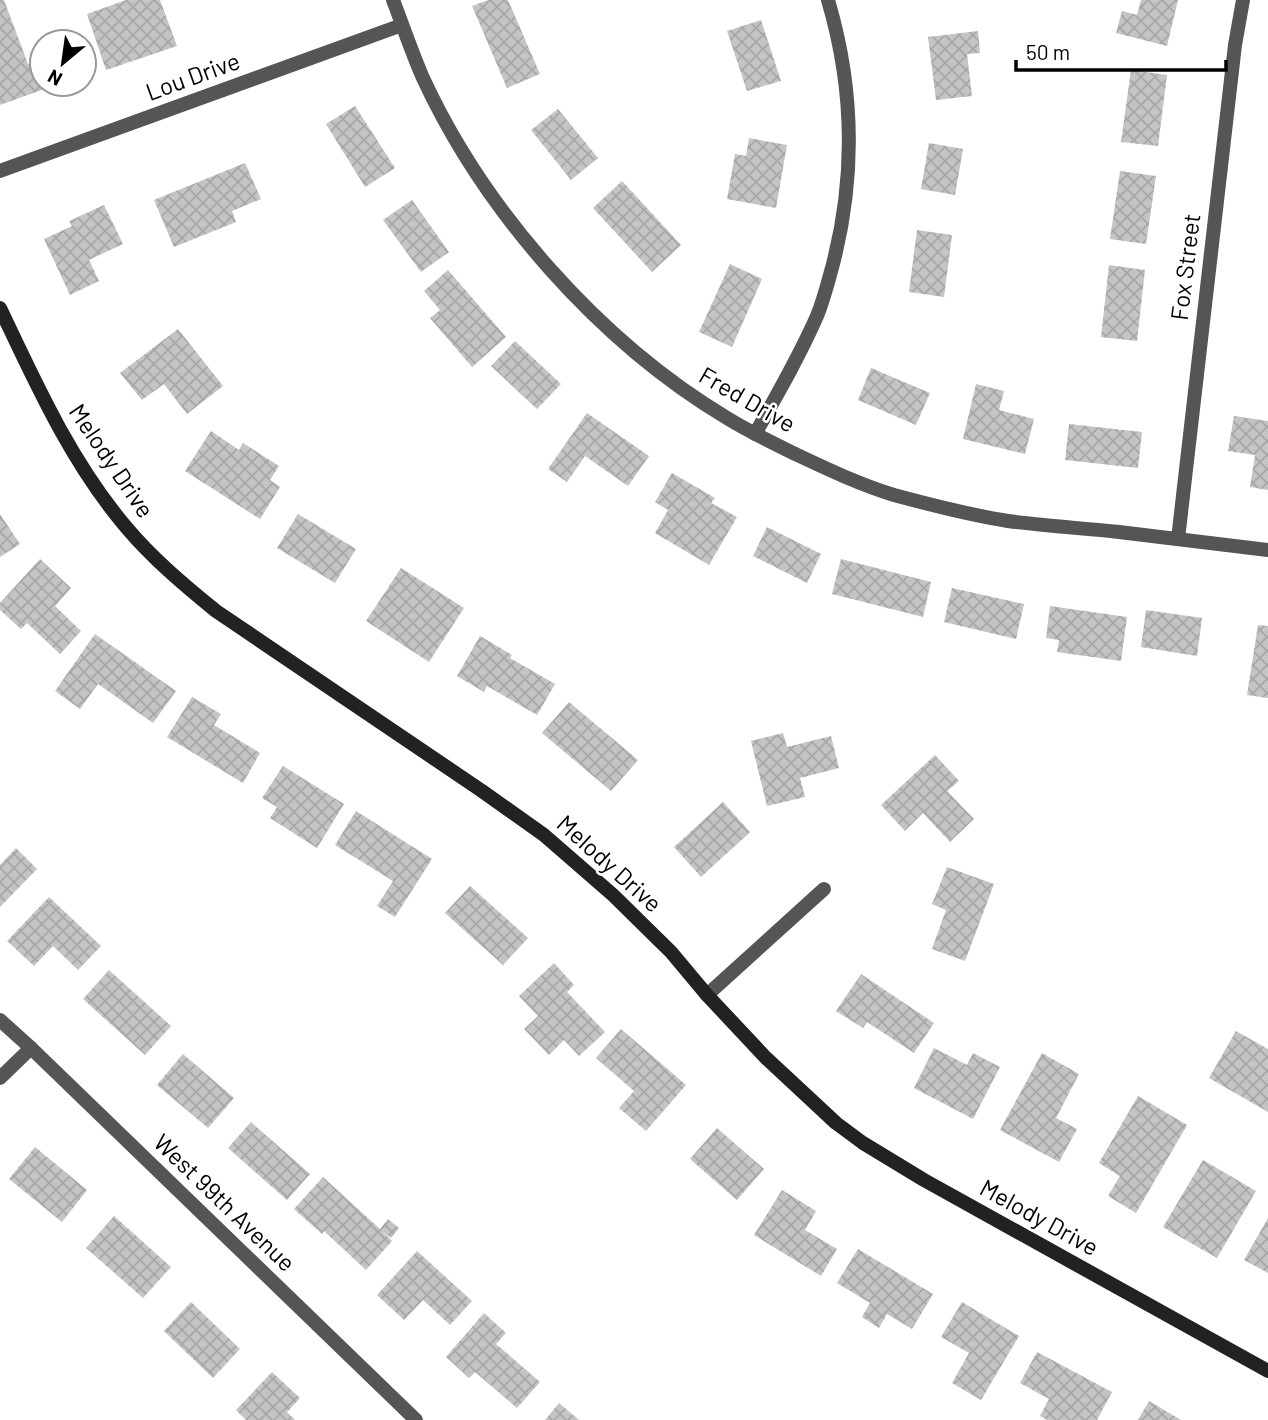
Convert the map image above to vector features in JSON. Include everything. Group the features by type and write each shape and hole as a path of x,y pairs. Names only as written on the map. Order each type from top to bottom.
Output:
{"street":[{"name":"Fred Drive","path":"393,0 423,77 443,116 486,187 536,254 573,295 635,352 678,386 725,417 839,475 892,494 953,510 1007,520 1268,550"},
{"path":"755,434 792,370 818,314 839,240 846,201 849,104 845,72 828,0"},
{"name":"Fox Street","path":"1178,539 1234,45 1243,0"},
{"name":"Lou Drive","path":"0,171 402,25"},
{"name":"Melody Drive","path":"0,308 47,408 67,443 127,528 176,578 216,611 482,790 544,835 623,904 671,952 766,1058 836,1123 863,1143 924,1180 1268,1371"},
{"path":"708,995 824,889"},
{"name":"West 99th Avenue","path":"0,1020 416,1420"},
{"path":"0,1078 30,1048"}],"building":[{"path":"0,0 4,0 28,64 28,95 0,105"},
{"path":"126,0 160,0 177,46 106,70 98,46 98,28 92,28 87,14"},
{"path":"488,0 508,0 540,74 507,88 472,6"},
{"path":"1141,0 1178,0 1167,46 1116,33 1122,11 1137,15"},
{"path":"761,20 781,81 747,91 727,31"},
{"path":"978,31 980,53 967,54 972,96 936,100 928,37"},
{"path":"1131,70 1167,75 1158,146 1121,142"},
{"path":"355,106 395,168 365,187 326,124"},
{"path":"558,109 598,158 571,180 531,130"},
{"path":"749,138 787,145 776,208 727,199 735,154 746,156"},
{"path":"929,143 963,149 955,195 921,189"},
{"path":"245,163 261,199 232,211 236,222 174,247 154,200"},
{"path":"1120,171 1156,176 1146,244 1110,239"},
{"path":"622,181 681,245 652,272 593,208"},
{"path":"412,200 449,252 421,272 383,220"},
{"path":"104,205 123,244 89,260 99,281 70,295 44,239 72,226 69,221"},
{"path":"917,230 952,235 944,297 909,292"},
{"path":"730,264 762,279 732,347 699,332"},
{"path":"1109,265 1145,270 1137,341 1101,337"},
{"path":"448,270 506,337 472,367 430,318 440,310 424,291"},
{"path":"178,329 223,386 187,414 164,384 142,400 120,373"},
{"path":"515,341 561,384 537,409 491,366"},
{"path":"871,368 930,393 916,425 858,400"},
{"path":"976,384 1004,391 999,410 1034,419 1025,454 963,439"},
{"path":"587,413 649,456 628,486 585,456 567,482 548,469"},
{"path":"1234,416 1268,421 1268,490 1250,487 1255,455 1228,451"},
{"path":"1069,424 1142,432 1138,468 1065,460"},
{"path":"211,431 239,450 243,443 279,466 270,480 280,487 260,519 185,471"},
{"path":"672,473 715,498 711,503 737,517 709,565 655,533 668,510 655,502"},
{"path":"0,514 20,544 0,557"},
{"path":"298,514 356,549 335,583 277,548"},
{"path":"767,527 821,554 807,583 753,556"},
{"path":"40,559 71,588 55,606 81,631 60,654 27,623 21,629 0,610 0,603"},
{"path":"841,559 931,582 923,617 832,594"},
{"path":"401,568 464,608 429,662 366,621"},
{"path":"952,588 1024,604 1016,639 944,622"},
{"path":"1050,606 1127,617 1121,661 1057,652 1059,640 1046,638"},
{"path":"1146,610 1202,618 1197,656 1141,647"},
{"path":"1258,625 1268,626 1268,698 1247,695"},
{"path":"95,634 176,691 153,723 98,684 80,709 55,691"},
{"path":"480,636 512,655 510,658 555,684 537,715 487,686 484,692 457,676"},
{"path":"192,697 221,714 214,725 260,753 243,783 167,737"},
{"path":"569,702 638,760 611,791 542,733"},
{"path":"783,733 787,747 831,736 839,768 800,778 805,797 767,806 751,741"},
{"path":"935,755 959,781 947,791 974,819 950,842 923,813 905,831 881,805"},
{"path":"283,766 344,804 317,848 270,818 277,807 262,798"},
{"path":"723,802 750,832 701,877 674,847"},
{"path":"356,811 432,859 395,917 377,906 393,881 335,845"},
{"path":"16,848 37,869 0,907 0,865"},
{"path":"947,867 994,884 965,961 932,949 946,910 932,904"},
{"path":"470,886 528,938 503,965 445,913"},
{"path":"49,897 101,946 78,970 53,946 34,966 7,941"},
{"path":"554,963 574,985 567,992 605,1032 579,1056 564,1040 549,1055 524,1029 538,1016 519,996"},
{"path":"109,970 171,1026 145,1055 83,999"},
{"path":"861,974 934,1023 914,1053 867,1022 863,1028 836,1011"},
{"path":"621,1029 686,1085 646,1131 619,1108 634,1091 596,1058"},
{"path":"1236,1031 1268,1049 1268,1112 1209,1078"},
{"path":"934,1048 967,1065 973,1053 1000,1067 973,1119 914,1088"},
{"path":"1042,1053 1079,1074 1056,1118 1077,1129 1059,1162 1000,1130"},
{"path":"183,1054 234,1098 208,1128 157,1085"},
{"path":"1138,1096 1187,1125 1136,1213 1108,1196 1120,1176 1099,1163"},
{"path":"251,1122 310,1174 287,1200 228,1148"},
{"path":"717,1128 764,1169 737,1200 690,1159"},
{"path":"35,1147 87,1190 62,1222 9,1179"},
{"path":"1203,1160 1256,1191 1217,1258 1163,1227"},
{"path":"323,1177 380,1229 388,1219 399,1228 391,1238 382,1231 392,1241 366,1270 324,1231 322,1234 294,1209"},
{"path":"782,1190 816,1211 805,1230 837,1249 821,1276 754,1235"},
{"path":"114,1216 171,1267 143,1298 86,1248"},
{"path":"1268,1218 1268,1273 1244,1260"},
{"path":"858,1249 933,1294 912,1329 887,1314 879,1328 862,1317 870,1303 837,1283"},
{"path":"417,1251 472,1301 450,1325 423,1300 404,1320 377,1295"},
{"path":"191,1302 240,1349 213,1378 164,1331"},
{"path":"962,1302 1019,1336 981,1400 952,1383 969,1353 941,1337"},
{"path":"484,1313 506,1333 496,1344 540,1382 517,1408 475,1372 469,1378 446,1357"},
{"path":"1037,1352 1112,1392 1097,1420 1047,1420 1040,1416 1049,1399 1020,1383"},
{"path":"272,1372 300,1398 287,1412 295,1420 246,1420 236,1410"},
{"path":"1149,1401 1181,1420 1138,1420"},
{"path":"559,1403 579,1420 545,1420"}]}
